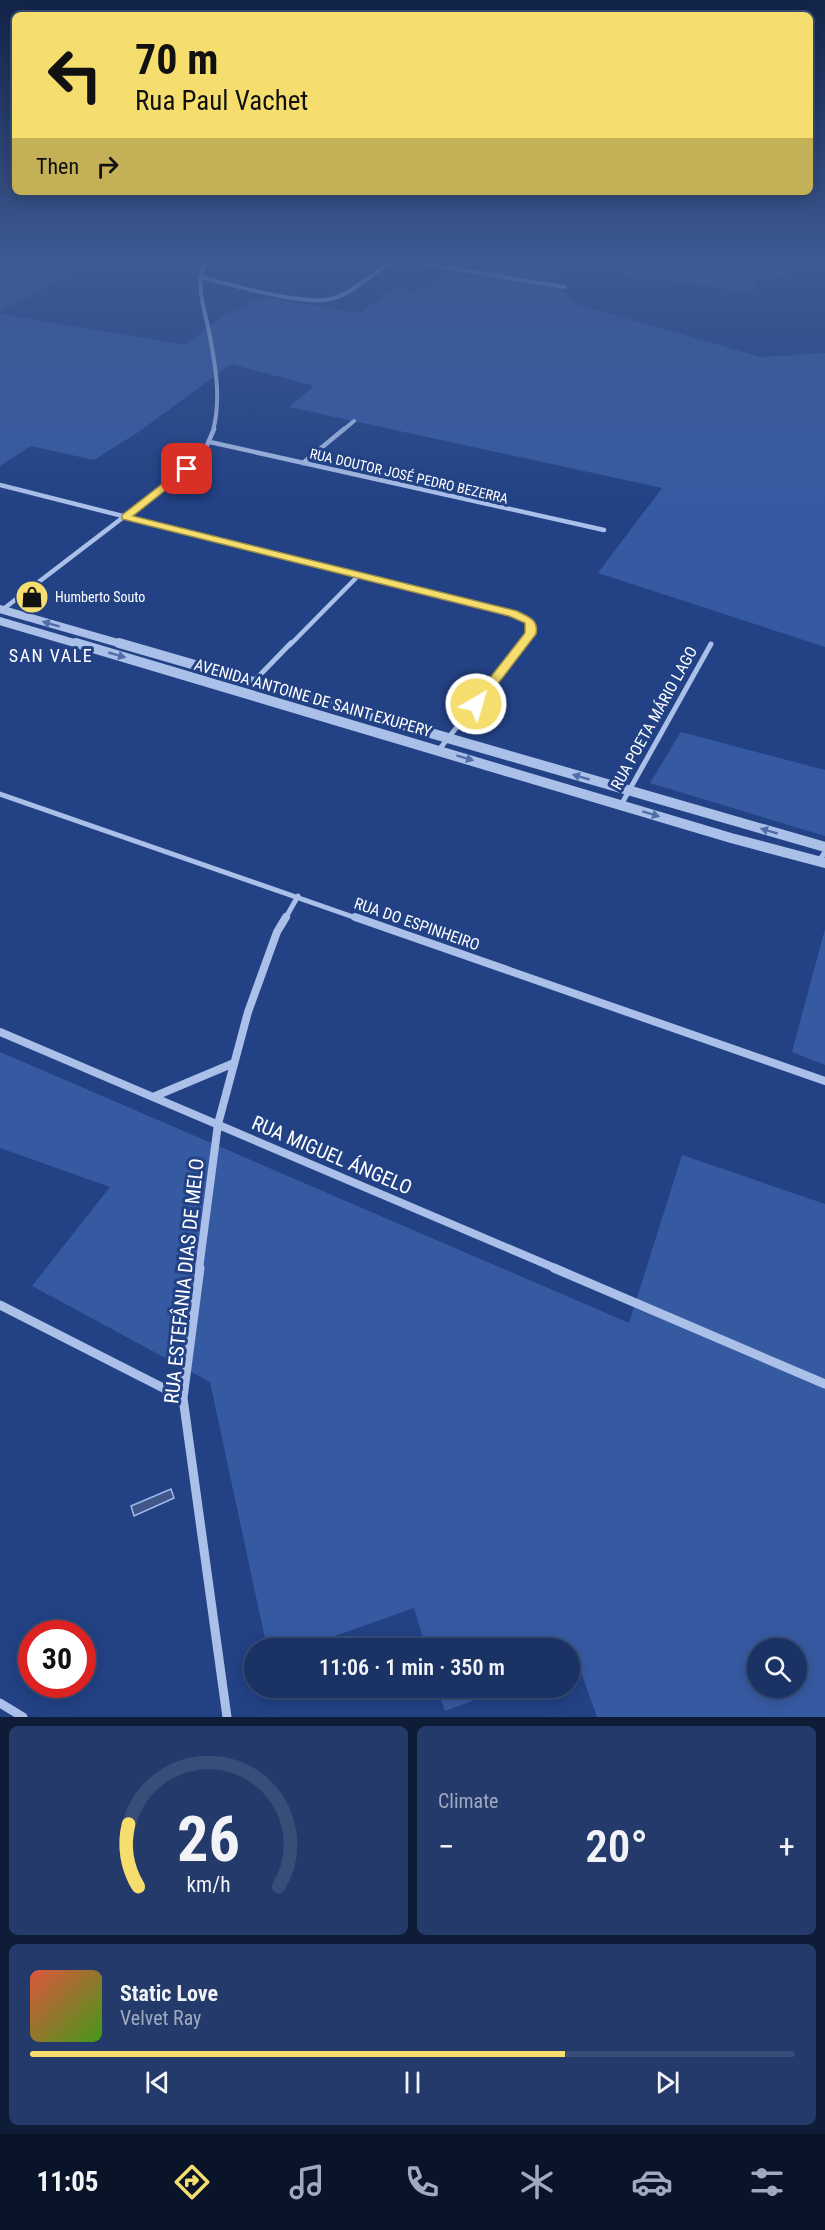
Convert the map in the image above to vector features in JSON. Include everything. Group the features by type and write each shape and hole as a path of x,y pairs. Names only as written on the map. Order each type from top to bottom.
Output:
{"street":[{"path":"1,610 202,457 210,442 216,415 217,388 210,343"},
{"path":"303,462 354,421"},
{"name":"RUA DOUTOR JOSÉ PEDRO BEZERRA","path":"210,442 604,530"},
{"path":"0,485 513,614 529,621 532,627 530,634 438,750"},
{"path":"253,682 358,576"},
{"name":"AVENIDA ANTOINE DE SAINT EXUPERY","path":"1,610 825,847"},
{"name":"AVENIDA ANTOINE DE SAINT EXUPERY","path":"0,621 621,805 822,862"},
{"name":"RUA POETA MÁRIO LAGO","path":"621,805 711,644"},
{"name":"RUA DO ESPINHEIRO","path":"0,794 825,1080"},
{"path":"822,862 825,852"},
{"name":"RUA ESTEFÂNIA DIAS DE MELO","path":"227,1717 183,1398 218,1124 261,973 278,932 298,896"},
{"name":"RUA MIGUEL ÁNGELO","path":"0,1032 825,1384"},
{"path":"153,1097 234,1063"},
{"path":"0,1305 183,1398"},
{"path":"0,1703 23,1717"}],"shaded area":[{"path":"0,343 185,345 187,343 713,343 761,357 825,353 825,647 598,573 662,488 289,407 314,386 231,364 140,431 94,460 31,446 0,466"},
{"path":"681,732 825,770 825,836 650,783"},
{"path":"825,929 825,1065 792,1052"},
{"path":"0,1052 629,1323 682,1155 825,1204 825,1717 597,1717 580,1669 580,1638 423,1638 414,1608 329,1638 265,1638 210,1382 32,1286 110,1187 0,1148"},
{"path":"171,1489 174,1498 134,1516 131,1506"},
{"path":"440,1698 480,1698 445,1711"}],"place":[{"name":"Humberto Souto","path":"32,597"}],"district":[{"name":"SAN VALE","path":"51,655"}],"route":[{"path":"187,469 125,517 513,614 529,621 532,627 530,634 476,704"}]}
